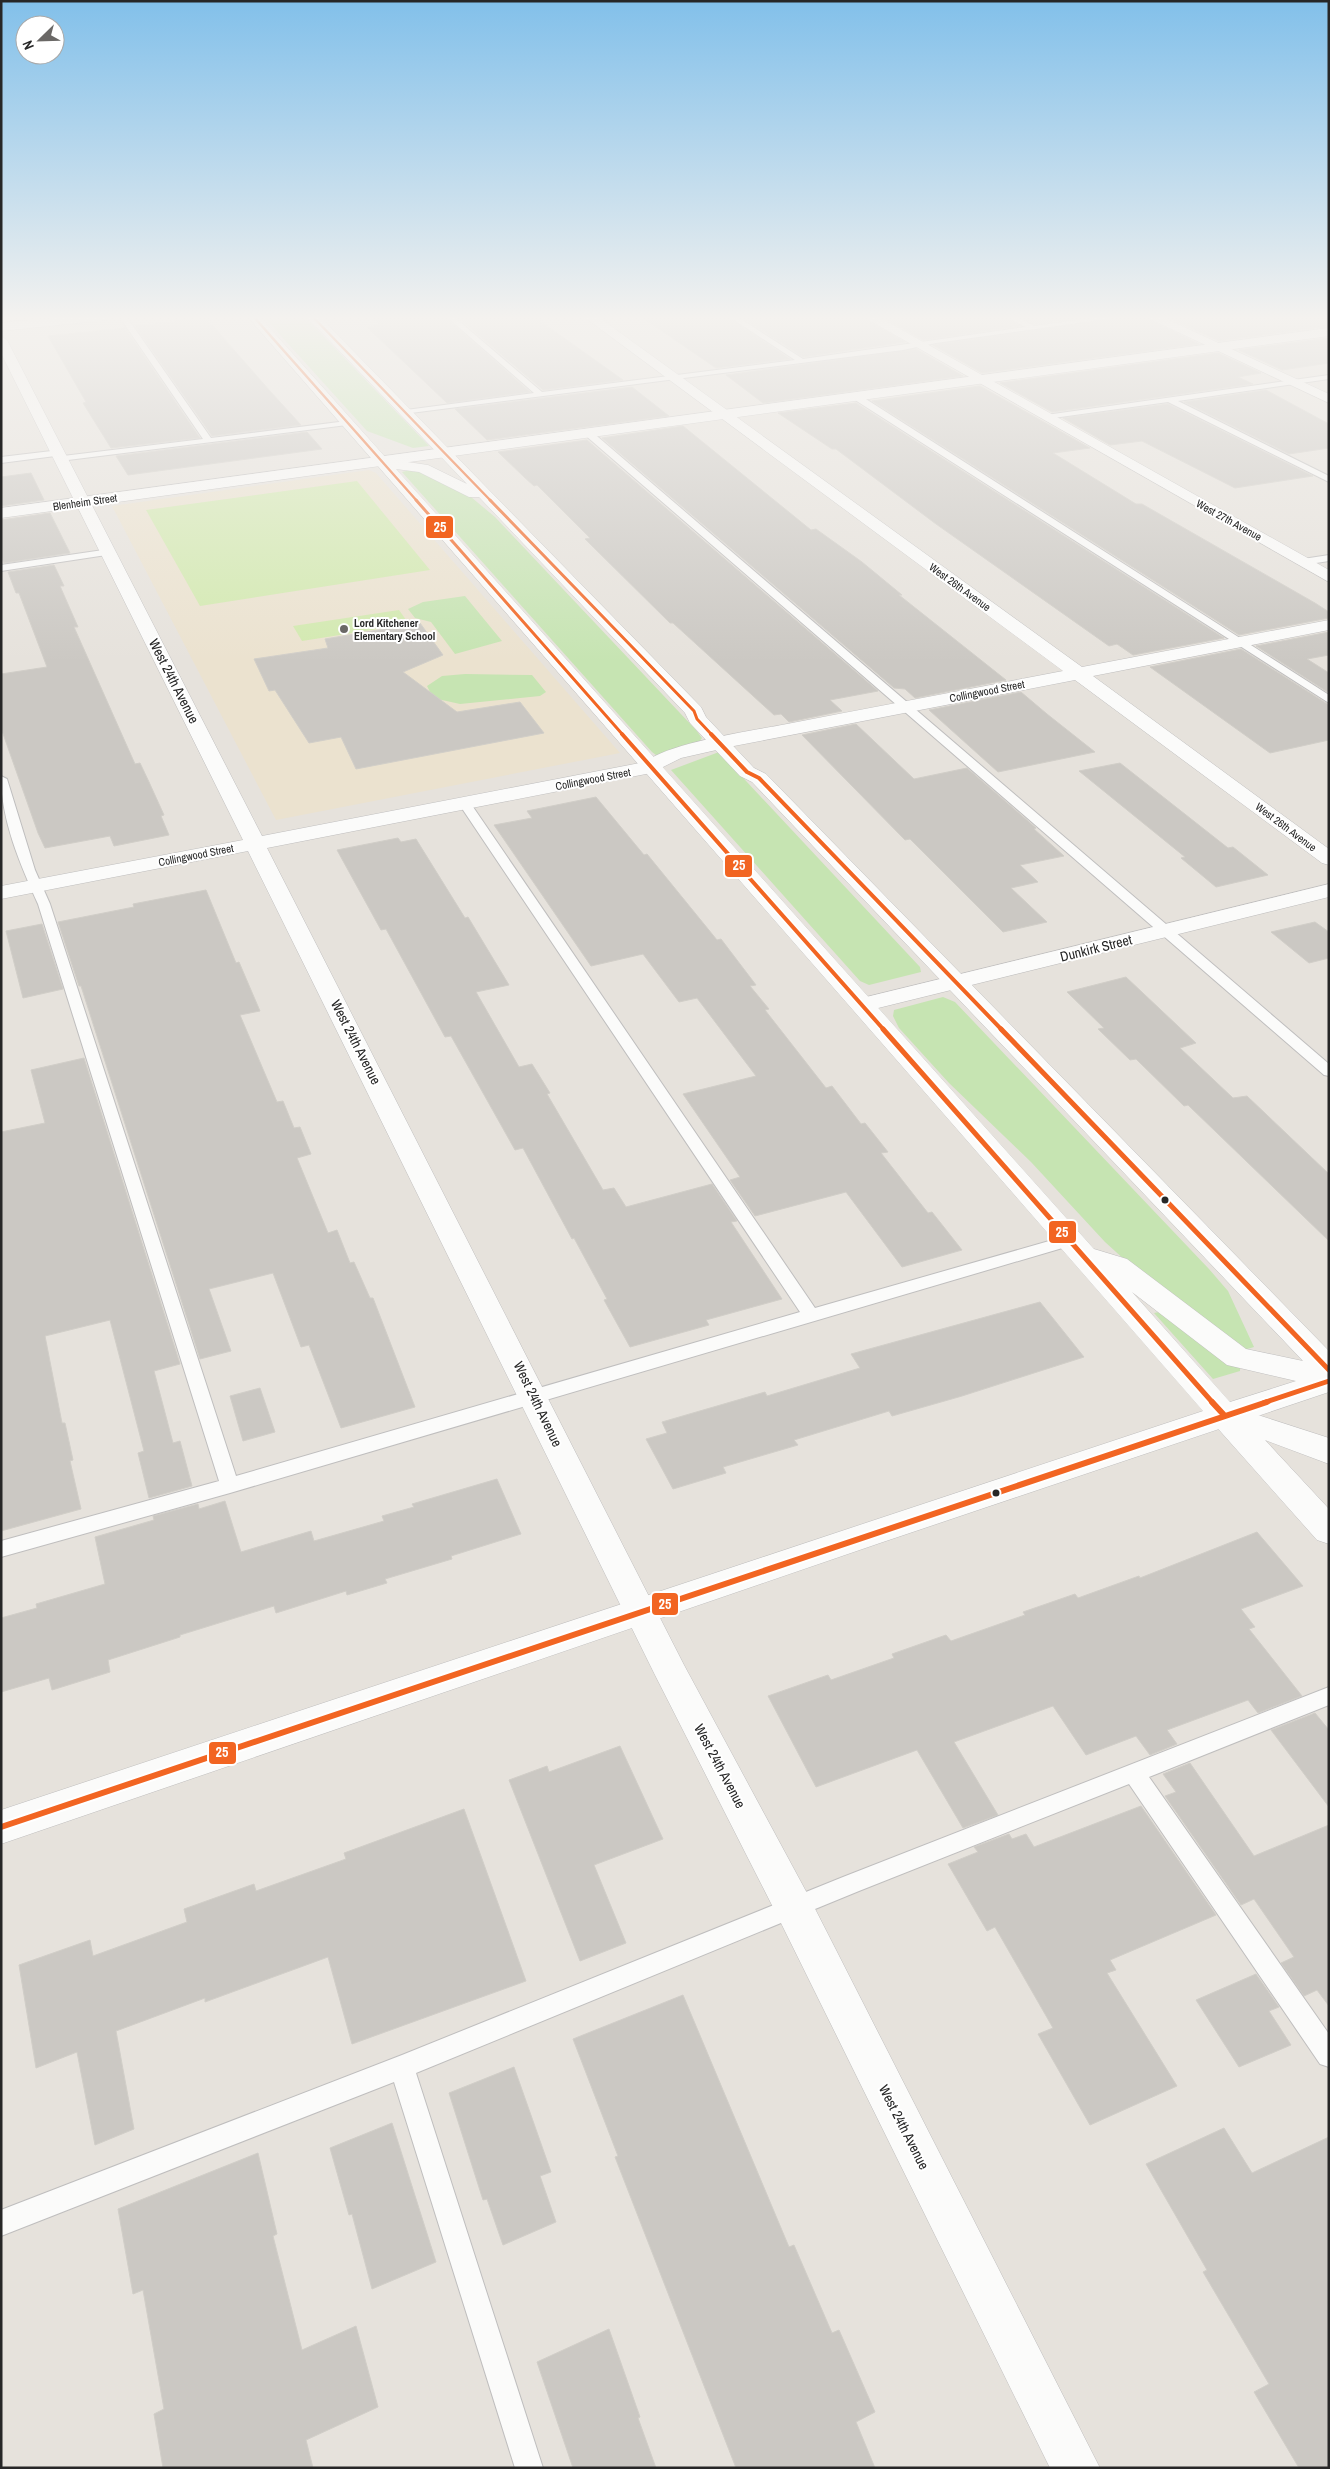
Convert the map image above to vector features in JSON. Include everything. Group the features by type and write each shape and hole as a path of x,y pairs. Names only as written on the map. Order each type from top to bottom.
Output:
{"street":[{"name":"West 24th Avenue","path":"48,431 640,1611 794,1908 1076,2468"},
{"path":"354,431 1224,1415 1329,1531"},
{"path":"360,431 381,440"},
{"path":"424,431 500,512 694,711 697,719 747,772 759,778 1329,1370"},
{"name":"Blenheim Street","path":"1,514 601,431"},
{"name":"West 26th Avenue","path":"746,431 1329,859"},
{"name":"West 27th Avenue","path":"1071,431 1329,577"},
{"path":"397,446 410,450 445,453"},
{"path":"380,462 423,468 462,487 500,512"},
{"name":"Collingwood Street","path":"1,893 651,767 661,759 720,743 1329,624"},
{"name":"Dunkirk Street","path":"862,1005 1329,890"},
{"path":"1077,1248 1117,1266 1237,1358 1329,1377"},
{"path":"1,1827 1329,1381"},
{"path":"1224,1415 1329,1452"}],"lane":[{"path":"202,431 209,441"},
{"path":"1,460 209,441 284,431"},
{"path":"910,431 1329,700"},
{"path":"1233,431 1329,479"},
{"path":"588,433 1329,1072"},
{"path":"1,568 110,552"},
{"path":"1303,562 1329,558"},
{"path":"1,779 36,886 44,904 230,1486"},
{"path":"465,804 810,1314"},
{"path":"1,1549 230,1486 810,1314 1077,1248"},
{"path":"1,2223 402,2067 794,1908 1329,1696"},
{"path":"1134,1773 1329,2055"},
{"path":"402,2067 529,2468"}],"shaded area":[{"name":"Lord Kitchener Elementary School","path":"369,470 376,473 620,753 276,820 112,506"}],"green space":[{"path":"368,431 415,431 429,446 413,448"},
{"path":"414,469 465,492 495,517 696,730 702,738 698,743 688,749 675,752 656,755 652,752 402,472"},
{"path":"357,481 430,570 200,606 146,510"},
{"path":"465,596 502,641 455,654 431,622 415,618 408,609 423,602"},
{"path":"399,610 409,624 302,641 293,626"},
{"path":"465,674 532,675 546,692 540,696 460,704 433,698 427,686 442,676"},
{"path":"719,752 920,967 921,972 869,985 860,981 671,770"},
{"path":"943,997 955,1002 1209,1269 1228,1291 1254,1347 1244,1350 1148,1281 1105,1242 1031,1162 949,1083 899,1028 893,1016 894,1010"},
{"path":"1159,1312 1240,1368 1240,1371 1213,1379 1154,1313"}],"building":[{"path":"101,431 195,431 200,438 111,448"},
{"path":"209,431 251,431 212,436"},
{"path":"478,431 554,431 487,440"},
{"path":"648,431 689,431 811,530 816,529 862,562 902,595 899,595 1006,680 915,698 905,689 894,688 602,438"},
{"path":"805,431 900,431 1224,638 1133,655 1117,644 1109,646 936,524 836,449 832,449"},
{"path":"919,431 1060,431 1090,448 1053,453 1136,504 1142,504 1329,612 1329,618 1239,635"},
{"path":"1086,431 1223,431 1313,476 1235,488 1142,441 1110,445"},
{"path":"1243,431 1329,431 1329,448 1289,454"},
{"path":"307,432 322,449 128,475 116,456"},
{"path":"587,440 878,691 830,700 842,711 789,722 781,714 774,715 673,623 670,623 585,539 590,538 537,485 534,486 498,452"},
{"path":"31,473 44,500 1,506 1,477"},
{"path":"50,513 70,553 4,563 1,556 1,520"},
{"path":"54,565 64,586 60,586 78,627 74,627 135,764 140,763 149,782 164,815 161,816 169,835 114,846 110,836 45,848 38,833 1,728 1,674 47,667 19,593 16,593 8,572"},
{"path":"420,623 443,655 403,672 457,712 520,702 544,733 356,769 341,737 309,743 275,690 269,691 254,659 328,648 325,639"},
{"path":"1329,632 1329,655 1307,659 1329,673 1329,693 1256,646"},
{"path":"1241,649 1329,705 1329,740 1270,753 1150,667"},
{"path":"1021,692 1095,752 998,772 929,710"},
{"path":"856,724 914,779 967,768 1036,828 1034,829 1064,856 1020,865 1038,882 1011,888 1047,922 1003,932 910,839 905,840 802,735"},
{"path":"1120,763 1228,848 1233,847 1268,875 1216,887 1181,858 1185,857 1079,771"},
{"path":"596,797 644,855 647,854 717,940 721,939 756,985 750,986 769,1009 765,1010 826,1088 832,1086 861,1124 865,1123 888,1152 881,1153 928,1213 932,1212 962,1250 902,1267 846,1192 755,1216 730,1180 740,1177 683,1094 756,1076 697,998 679,1002 643,954 591,966 494,825 532,818 527,811"},
{"path":"398,838 401,842 416,839 465,918 468,917 509,985 476,992 519,1067 532,1064 550,1093 547,1094 603,1190 614,1188 626,1207 712,1184 737,1221 731,1222 782,1299 706,1320 709,1325 630,1347 604,1300 607,1299 523,1148 515,1150 451,1036 445,1037 386,929 381,930 337,850"},
{"path":"206,890 236,963 239,962 260,1011 240,1015 277,1102 283,1101 294,1128 300,1127 311,1154 297,1158 328,1233 337,1230 350,1263 354,1262 370,1298 373,1298 415,1407 341,1428 309,1345 301,1347 273,1273 209,1289 231,1351 200,1359 81,986 79,986 58,922 134,907 133,904"},
{"path":"1315,922 1329,932 1329,958 1309,963 1271,932"},
{"path":"42,924 63,989 23,998 6,931"},
{"path":"1126,977 1196,1043 1180,1048 1233,1098 1247,1096 1329,1174 1329,1241 1188,1105 1184,1106 1136,1059 1130,1060 1098,1029 1104,1028 1067,992"},
{"path":"84,1058 180,1364 154,1371 173,1443 180,1441 192,1486 149,1498 138,1453 144,1451 110,1320 45,1336 62,1423 65,1423 73,1460 70,1461 81,1509 1,1531 1,1132 45,1123 31,1070"},
{"path":"1040,1302 1084,1357 962,1396 892,1416 889,1411 794,1440 798,1445 723,1467 726,1473 673,1489 646,1439 667,1433 662,1422 765,1392 767,1396 860,1368 851,1354"},
{"path":"260,1388 275,1432 243,1441 230,1396"},
{"path":"497,1479 521,1534 451,1556 452,1559 385,1579 387,1583 347,1595 346,1591 276,1613 274,1606 180,1635 180,1637 108,1660 110,1672 52,1690 49,1678 1,1692 1,1618 37,1608 36,1604 105,1584 95,1537 154,1520 153,1516 198,1504 199,1509 225,1501 241,1552 311,1531 314,1541 384,1521 382,1516 414,1507 412,1504"},
{"path":"1257,1532 1303,1586 1241,1609 1255,1627 1249,1629 1302,1696 1258,1713 1248,1700 1167,1730 1177,1744 1150,1755 1136,1736 1086,1755 1053,1706 954,1742 998,1815 963,1828 917,1750 816,1787 768,1696 828,1675 831,1680 894,1658 892,1654 946,1635 951,1641 1025,1615 1023,1612 1075,1594 1078,1598 1139,1576 1140,1578"},
{"path":"1315,1713 1329,1730 1329,1807 1271,1730"},
{"path":"620,1746 663,1839 594,1865 626,1943 580,1961 509,1780 547,1766 549,1772"},
{"path":"1190,1763 1254,1856 1329,1825 1329,2006 1317,1990 1304,1996 1281,1963 1294,1957 1254,1899 1241,1905 1165,1796 1176,1792 1163,1774"},
{"path":"1141,1806 1216,1915 1110,1960 1116,1970 1107,1973 1177,2086 1090,2125 1038,2034 1053,2028 995,1927 987,1931 948,1864 978,1852 974,1847 1009,1834 1012,1839 1026,1834 1034,1847"},
{"path":"464,1809 526,1981 352,2044 328,1957 205,2002 205,1998 116,2031 134,2129 95,2145 77,2052 36,2068 19,1965 90,1940 93,1956 187,1922 184,1909 254,1884 256,1891 346,1859 344,1853"},
{"path":"1256,1974 1279,2007 1269,2011 1291,2045 1239,2067 1196,2000"},
{"path":"683,1995 789,2247 794,2245 832,2333 839,2330 875,2412 856,2422 875,2468 736,2468 615,2157 618,2156 573,2039"},
{"path":"514,2067 551,2172 540,2176 556,2222 503,2245 487,2199 483,2200 449,2093"},
{"path":"392,2123 436,2262 372,2289 352,2214 349,2215 330,2148"},
{"path":"1224,2128 1252,2173 1329,2137 1329,2468 1299,2468 1254,2392 1269,2384 1203,2272 1207,2270 1146,2164"},
{"path":"258,2153 277,2234 273,2236 302,2350 356,2326 378,2407 306,2440 313,2468 163,2468 154,2414 164,2409 143,2290 133,2294 118,2209"},
{"path":"609,2329 656,2468 573,2468 537,2362"}],"transit line":[{"name":"25","path":"355,431 1224,1415"},
{"name":"25","path":"423,431 694,711 697,719 747,772 759,778 1329,1370"},
{"name":"25","path":"1,1827 1329,1381"}],"place":[{"name":"Lord Kitchener Elementary School","path":"344,629"}]}
